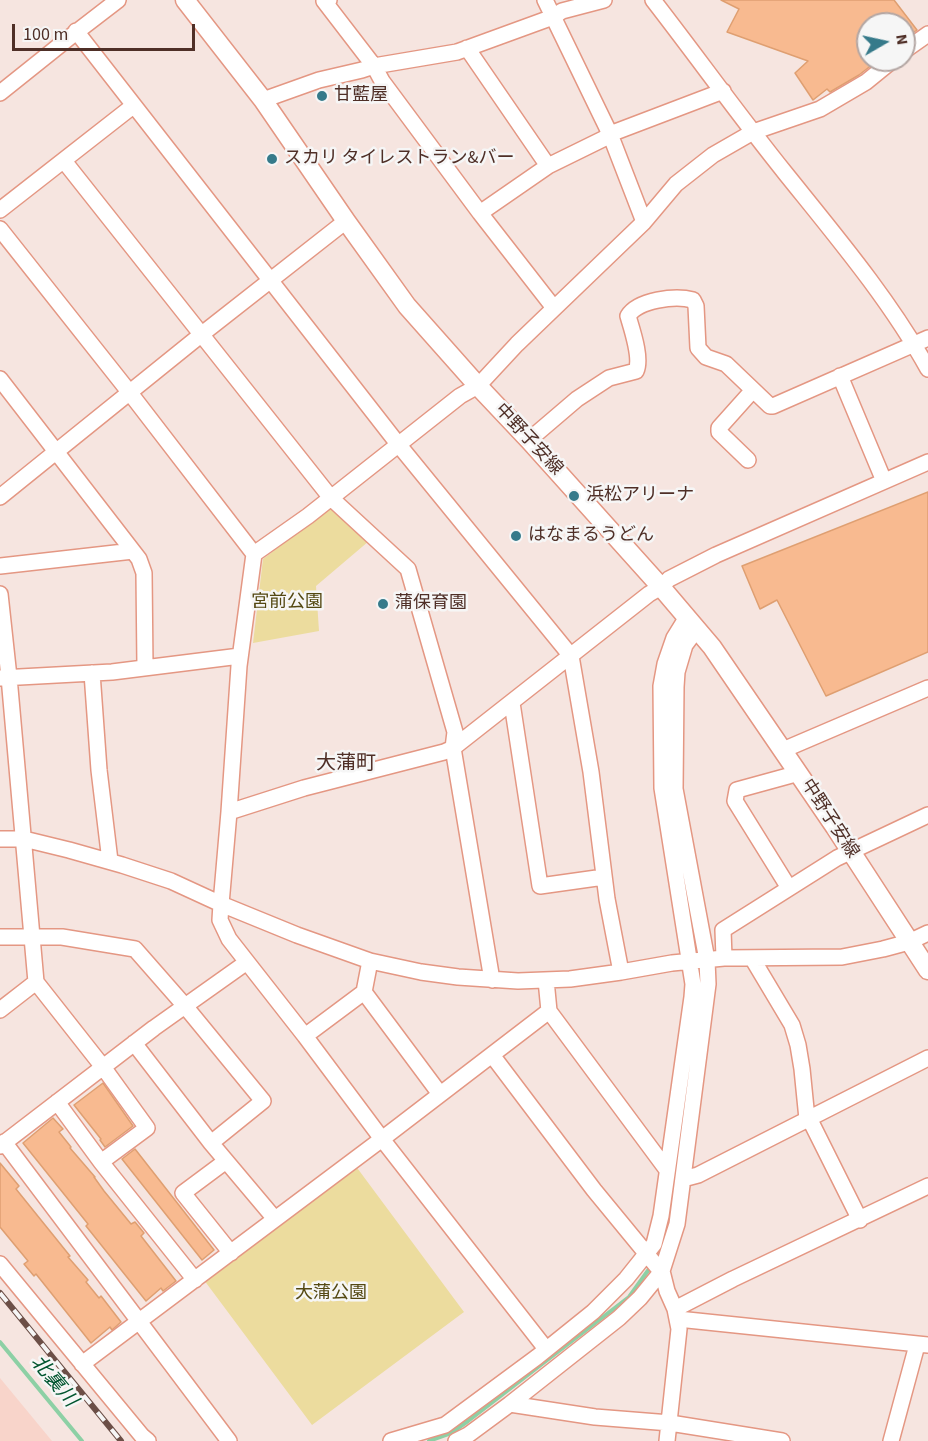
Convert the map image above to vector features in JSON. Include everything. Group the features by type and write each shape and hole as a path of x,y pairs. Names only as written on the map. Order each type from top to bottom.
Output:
{"main road":[{"name":"中野子安線","path":"185,0 263,100 407,306 692,623 731,674 799,773 928,970"}],"street":[{"path":"0,92 118,0"},
{"path":"325,0 480,213 554,308"},
{"path":"545,0 610,135 644,222"},
{"path":"263,100 319,80 374,66 457,52 553,17 562,11 604,0"},
{"path":"653,0 889,307 921,341 928,369"},
{"path":"76,32 398,444 571,656 591,772 607,899 621,972"},
{"path":"467,48 548,165"},
{"path":"546,1349 229,939 220,920 240,656 255,554 331,498 460,396 478,386 517,344 644,222 676,184 713,155 753,132 820,109 878,72"},
{"path":"480,213 548,165 610,135 723,91"},
{"path":"0,210 133,106"},
{"path":"64,161 331,498 408,569 455,732 453,748 492,980"},
{"path":"0,497 346,220"},
{"path":"0,230 255,554"},
{"path":"529,440 577,399 609,378 636,371 639,366 628,316 634,309 663,298 693,300 696,306 698,348 706,357 726,364 770,406 921,341"},
{"path":"840,376 884,481"},
{"path":"0,379 139,559 144,573 145,667"},
{"path":"748,460 719,432 719,428 753,390"},
{"path":"229,812 304,788 453,748 669,579 716,555 928,462"},
{"path":"0,566 133,552"},
{"path":"0,594 4,678 24,839 36,982 103,1067 147,1128 101,1162"},
{"path":"456,1441 468,1435 510,1404 619,1318 640,1298 655,1262 677,1224 708,984 707,960 675,789 677,672 692,623"},
{"path":"655,1262 654,1244 661,1216 693,984 662,788 661,686 665,664 674,638 692,623"},
{"path":"4,678 92,673 240,656"},
{"path":"92,673 99,770 110,861"},
{"path":"783,750 928,688"},
{"path":"512,703 540,886 604,877"},
{"path":"789,888 735,801 737,790 799,773"},
{"path":"724,958 723,930 850,850 928,814"},
{"path":"0,839 24,839 110,861 171,881 297,935 370,961 458,977 492,980 570,979 672,963 724,958 842,957 909,942 928,933"},
{"path":"0,937 62,937 135,949 263,1101 211,1143"},
{"path":"752,958 792,1025 798,1045 808,1119 860,1220"},
{"path":"305,1036 364,992 370,961"},
{"path":"229,1441 2,1144 134,1043 247,962"},
{"path":"546,980 549,1011 667,1170"},
{"path":"0,1010 36,982"},
{"path":"364,992 440,1094"},
{"path":"82,1364 549,1011"},
{"path":"134,1043 211,1143 274,1219"},
{"path":"492,1055 594,1190 655,1262 677,1314 679,1329 667,1441"},
{"path":"683,1179 698,1175 928,1058"},
{"path":"57,1102 101,1162 195,1280"},
{"path":"226,1161 183,1193 231,1253"},
{"path":"677,1314 733,1279 928,1186"},
{"path":"391,1441 445,1425 593,1312 626,1279 655,1262"},
{"path":"0,1264 147,1441"},
{"path":"677,1314 922,1345 891,1441"},
{"path":"510,1404 782,1441"}],"shaded area":[{"path":"0,1378 52,1441 0,1441"}],"green space":[{"name":"宮前公園","path":"330,508 369,541 316,586 319,631 253,643 263,559"},
{"name":"大蒲公園","path":"352,1161 464,1312 312,1425 201,1276"}],"building":[{"path":"721,0 894,0 903,12 856,12 856,72 863,72 830,92 827,89 813,100 795,73 808,61 727,32 739,9"},
{"path":"928,492 928,652 826,696 777,600 760,609 742,566"},
{"path":"103,1083 133,1126 105,1147 74,1105"},
{"path":"53,1118 63,1129 59,1132 70,1148 131,1224 135,1222 144,1233 141,1236 176,1281 163,1291 161,1288 146,1301 23,1143"},
{"path":"135,1149 214,1250 202,1260 122,1159"},
{"path":"0,1163 19,1186 16,1189 88,1280 86,1282 99,1298 101,1296 121,1322 112,1330 110,1327 91,1343 36,1274 34,1276 24,1264 28,1261 0,1227"}],"waterway":[{"path":"688,899 694,934"},
{"path":"667,1222 676,1167"},
{"path":"656,1259 662,1243"},
{"path":"429,1441 451,1433 468,1421 629,1297 652,1265"},
{"name":"北裏川","path":"0,1342 82,1441"}],"railway":[{"path":"0,1293 121,1441"}],"place":[{"name":"甘藍屋","path":"322,96"},
{"name":"スカリ タイレストラン&バー","path":"272,159"},
{"name":"浜松アリーナ","path":"574,496"},
{"name":"はなまるうどん","path":"516,536"},
{"name":"蒲保育園","path":"383,604"}],"district":[{"name":"大蒲町","path":"346,765"}]}
